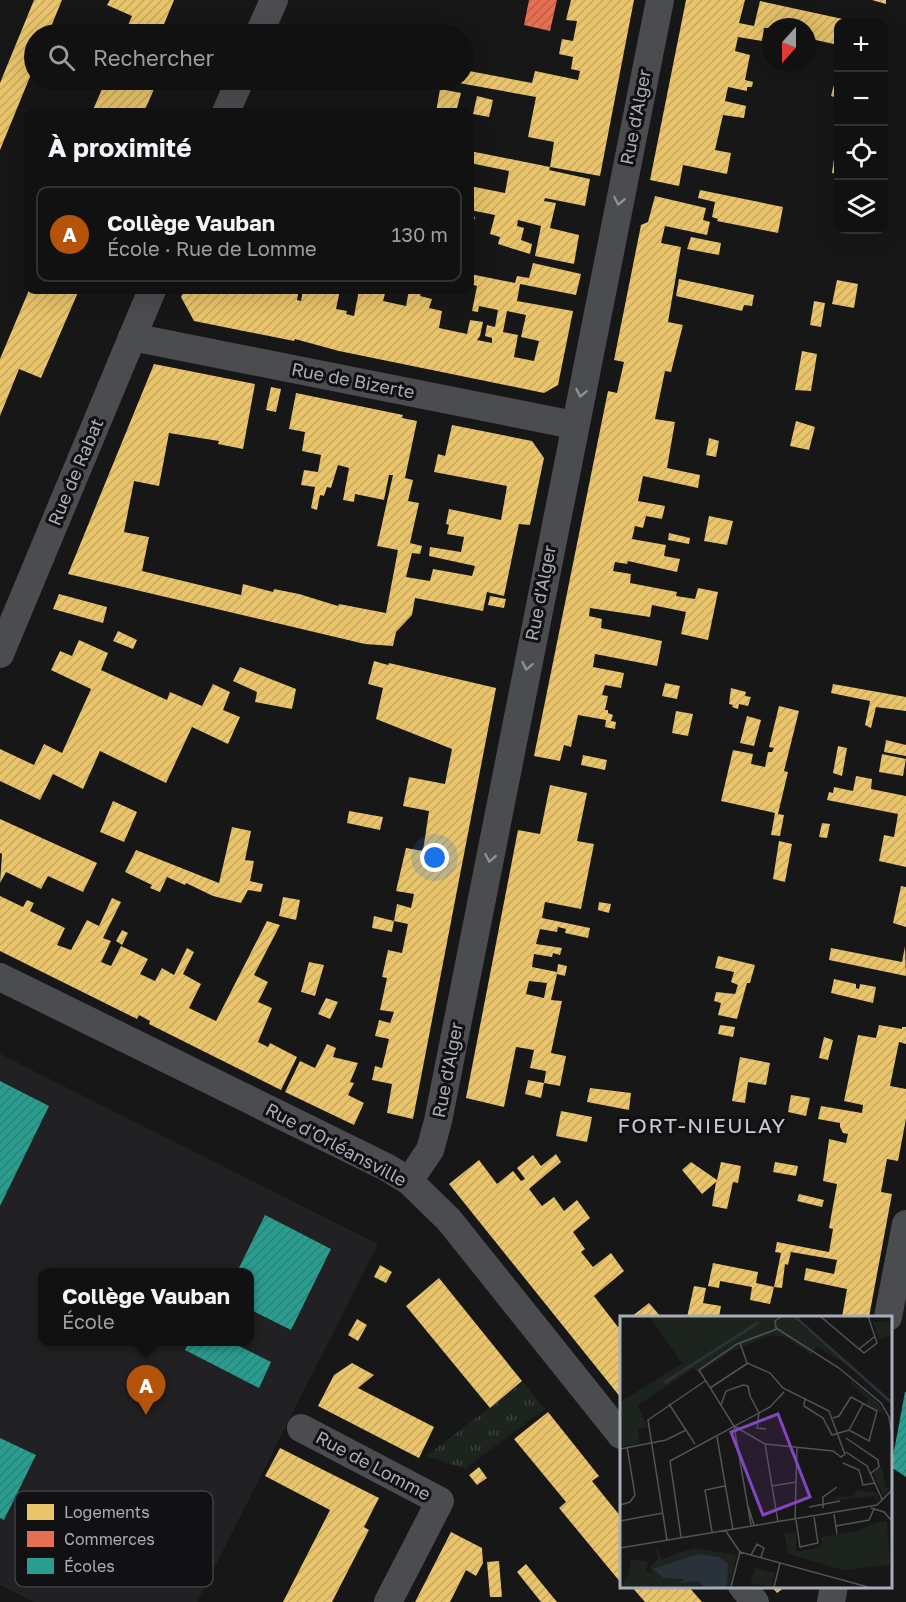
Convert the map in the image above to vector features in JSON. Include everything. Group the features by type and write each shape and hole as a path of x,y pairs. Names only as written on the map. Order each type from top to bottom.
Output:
{"street":[{"path":"263,24 274,0"},
{"name":"Rue d'Alger","path":"409,1181 430,1150 438,1121 660,0"},
{"path":"228,108 236,90"},
{"name":"Rue de Rabat","path":"0,654 150,294"},
{"name":"Rue de Bizerte","path":"132,337 574,425"},
{"name":"Rue d'Orléansville","path":"0,977 386,1167 409,1181 449,1220 620,1434"},
{"path":"888,1316 906,1224"},
{"name":"Rue de Lomme","path":"301,1428 440,1501 388,1602"},
{"path":"743,1587 755,1602"},
{"path":"831,1602 834,1587"}],"shaded area":[{"path":"0,1054 378,1244 213,1570 213,1491 15,1491 15,1587 205,1587 197,1602 34,1602 0,1585"}],"green space":[{"path":"523,1382 545,1409 465,1469 426,1456"}],"building: Logements":[{"path":"34,0 62,0 52,24 24,24"},
{"path":"110,0 174,0 164,24 128,24 132,16 107,5"},
{"path":"571,0 634,0 600,176 550,167 554,142 528,137 536,97 474,86 474,72 532,83 535,71 578,80 580,71 571,69 573,57 559,54 562,39 573,41 577,21 566,20"},
{"path":"686,0 745,0 739,23 754,26 760,1 838,18 834,18 834,44 816,40 816,18 762,18 762,41 738,37 735,51 750,55 745,80 753,82 752,87 747,87 747,91 728,87 725,101 746,106 744,118 723,115 715,150 731,153 727,174 683,165 679,186 650,180"},
{"path":"872,0 886,0 886,4"},
{"path":"24,24 25,90 0,150 0,83"},
{"path":"102,90 154,90 146,108 94,108"},
{"path":"440,90 461,93 457,108 437,108"},
{"path":"477,96 493,100 489,117 474,114"},
{"path":"474,152 550,167 549,170 590,179 585,206 545,198 544,201 556,203 550,228 579,235 574,264 535,256 541,226 518,220 517,226 524,228 521,240 532,244 530,254 498,244 500,237 490,234 495,215 474,211 474,187 505,193 509,171 474,164"},
{"path":"700,190 783,207 778,233 717,221 718,219 712,217 715,202 698,198"},
{"path":"655,196 706,208 703,220 710,222 707,235 665,226 661,243 681,247 668,322 683,325 671,372 665,371 655,419 675,422 667,468 700,475 698,488 643,476 638,501 665,506 662,519 646,516 643,528 635,526 632,539 666,545 664,556 680,559 677,572 628,561 627,564 615,562 613,571 631,574 630,583 677,592 676,596 695,599 698,588 718,592 708,640 681,634 686,612 652,605 650,617 590,608 589,616 602,619 601,628 662,641 657,666 595,654 593,667 624,673 621,688 605,685 602,695 608,696 605,710 613,715 611,721 616,722 615,729 605,727 606,720 578,715 571,747 564,745 560,761 534,756 608,391 617,393 624,362 614,360 641,225 648,222"},
{"path":"691,237 721,243 719,255 687,249"},
{"path":"533,263 581,274 576,295 520,284 517,301 573,311 558,385 544,393 339,351 295,339 294,341 194,321 181,297 182,294 298,294 297,300 301,301 302,294 339,294 336,309 347,311 346,314 354,316 358,294 385,294 383,301 406,306 408,294 421,294 420,296 432,299 429,308 442,311 439,328 467,334 470,320 483,322 477,340 492,343 492,338 485,336 487,325 495,327 498,310 479,306 478,312 472,311 477,286 474,285 474,275 515,283 517,276 529,278","holes":["507,311 526,315 521,337 539,341 534,361 514,357 518,335 503,332"]},
{"path":"679,279 754,295 752,306 744,305 742,311 676,296"},
{"path":"837,280 858,284 854,308 832,304"},
{"path":"27,294 77,294 41,378 19,369 0,416 0,359"},
{"path":"814,301 825,303 821,327 810,325"},
{"path":"802,351 817,354 811,391 795,390"},
{"path":"154,364 255,384 243,449 218,444 219,441 169,433 159,486 134,481 124,532 149,537 142,571 241,595 243,584 273,592 274,589 299,594 338,606 339,604 386,613 398,550 377,546 393,475 389,475 384,500 355,494 354,502 343,500 349,468 338,465 331,488 327,487 324,496 320,495 317,510 311,508 315,487 301,485 304,470 318,472 321,455 302,451 305,432 289,429 296,393 403,415 402,418 417,421 405,478 413,480 408,501 419,503 410,543 422,546 420,554 412,553 406,577 430,581 433,569 472,576 475,566 429,556 430,547 461,552 464,537 447,534 449,509 501,520 507,486 434,472 438,454 445,456 452,425 532,441 544,458 530,525 519,524 504,596 487,592 483,611 415,598 412,615 396,632 393,646 365,644 68,574"},
{"path":"271,387 281,389 276,412 266,410"},
{"path":"796,421 815,427 809,450 790,446"},
{"path":"709,438 719,441 716,457 706,455"},
{"path":"709,516 733,521 727,545 704,541"},
{"path":"669,533 690,538 689,544 668,540"},
{"path":"59,594 107,607 103,623 53,609"},
{"path":"490,596 506,599 504,608 488,605"},
{"path":"118,631 137,640 133,649 113,641"},
{"path":"79,640 108,653 101,670 167,700 170,692 202,706 213,684 230,692 223,710 240,717 228,744 192,727 166,783 100,751 83,789 53,774 40,800 0,781 0,749 34,765 44,744 62,753 91,689 51,670 60,651 72,656"},
{"path":"374,661 496,688 413,1119 387,1113 392,1084 372,1080 375,1066 382,1068 389,1039 375,1036 379,1020 390,1023 394,1012 380,1010 387,978 382,977 388,950 402,953 408,924 394,921 397,904 411,908 414,894 396,891 406,848 423,851 429,811 403,806 409,777 445,784 452,749 376,719 383,688 368,684"},
{"path":"240,667 296,689 292,709 255,702 257,692 233,681"},
{"path":"665,683 680,686 677,699 662,696"},
{"path":"833,684 906,697 906,711 876,707 871,728 865,725 870,701 831,693"},
{"path":"731,688 746,692 745,696 751,697 748,706 739,704 738,709 729,704"},
{"path":"779,706 799,711 784,771 788,772 778,814 784,815 780,836 771,835 775,813 721,801 733,750 753,754 751,764 765,767 768,752 772,752 774,748 769,747"},
{"path":"676,711 693,714 688,736 672,733"},
{"path":"747,716 761,720 754,746 740,743"},
{"path":"886,740 906,745 906,756 884,752"},
{"path":"838,746 847,748 842,776 833,773"},
{"path":"882,754 906,759 903,776 879,772"},
{"path":"583,755 607,760 605,770 581,765"},
{"path":"856,776 872,779 871,789 906,796 906,867 879,861 884,835 894,837 898,814 827,800 829,792 833,793 834,787 853,791"},
{"path":"550,785 587,793 577,841 594,844 581,909 545,902 542,918 590,928 588,938 565,933 566,929 558,927 557,932 540,929 536,944 562,948 560,955 553,953 552,957 534,954 532,967 557,972 558,964 567,966 565,976 557,974 551,1000 562,1001 551,1053 566,1056 560,1086 544,1083 546,1071 530,1068 534,1050 516,1047 504,1107 466,1098 518,830 540,834","holes":["529,981 547,983 544,998 526,994"]},
{"path":"113,801 137,812 124,842 100,832"},
{"path":"349,811 383,817 380,830 347,823"},
{"path":"0,819 97,863 83,892 48,876 41,889 6,872 0,883 2,854 0,853"},
{"path":"822,823 830,824 827,838 819,837"},
{"path":"232,827 251,831 245,860 254,861 250,881 263,884 261,892 248,890 241,903 213,896 167,877 160,892 150,888 152,885 125,872 136,850 219,883"},
{"path":"779,841 792,844 785,882 773,879"},
{"path":"901,886 906,887 906,927 893,923"},
{"path":"0,896 23,907 27,900 34,903 30,911 65,928 57,945 71,950 87,920 99,926 112,898 121,902 103,938 111,941 101,962 111,966 121,946 148,959 140,974 155,981 162,968 174,975 187,948 194,952 183,974 201,984 189,1008 216,1021 267,921 280,925 254,975 268,982 258,1002 272,1008 258,1042 268,1047 270,1043 297,1057 281,1090 149,1024 150,1021 139,1015 137,1019 0,951"},
{"path":"283,897 300,900 296,920 279,916"},
{"path":"599,902 611,904 609,913 598,910"},
{"path":"374,916 394,921 392,932 372,928"},
{"path":"122,930 128,933 122,945 116,941"},
{"path":"905,946 906,976 829,960 831,948 902,962"},
{"path":"718,956 755,965 750,983 747,983 737,1019 718,1015 721,1003 714,1001 716,992 735,994 738,985 731,982 734,972 715,968"},
{"path":"309,962 324,965 315,996 301,992"},
{"path":"834,979 856,984 856,988 859,989 860,984 876,987 873,1003 831,993"},
{"path":"326,998 338,1002 330,1019 318,1014"},
{"path":"720,1025 735,1027 733,1037 718,1034"},
{"path":"879,1025 902,1029 906,1027 906,1044 899,1042 890,1086 906,1089 906,1119 898,1161 887,1159 881,1192 892,1194 869,1316 842,1316 847,1289 804,1280 806,1268 834,1274 837,1260 791,1252 788,1265 785,1264 782,1288 774,1287 781,1253 775,1252 777,1242 829,1252 833,1229 829,1228 837,1184 823,1181 829,1139 846,1143 848,1134 843,1133 840,1123 818,1119 821,1106 862,1113 863,1105 844,1101 858,1035 876,1038"},
{"path":"824,1037 833,1040 828,1060 819,1058"},
{"path":"327,1044 336,1048 333,1057 358,1063 350,1082 354,1083 348,1095 364,1103 354,1125 285,1092 300,1061 315,1068"},
{"path":"740,1057 770,1063 766,1085 748,1082 745,1103 732,1101"},
{"path":"528,1080 544,1083 541,1098 525,1094"},
{"path":"590,1088 631,1093 629,1110 587,1102"},
{"path":"791,1095 810,1098 806,1116 788,1112"},
{"path":"561,1111 592,1117 587,1142 556,1136"},
{"path":"556,1154 561,1162 529,1189 542,1206 554,1197 564,1211 577,1200 590,1218 573,1232 585,1249 581,1252 593,1267 611,1253 624,1271 594,1296 618,1327 620,1326 620,1397 449,1184 479,1160 497,1184 513,1171 521,1181 525,1179 517,1168 533,1155 541,1166"},
{"path":"691,1162 717,1180 721,1162 741,1166 738,1183 733,1182 727,1209 712,1206 716,1182 702,1194 682,1170"},
{"path":"775,1162 798,1166 796,1176 773,1172"},
{"path":"799,1194 824,1200 822,1207 797,1201"},
{"path":"713,1263 758,1272 756,1283 774,1287 770,1304 750,1300 752,1287 720,1281 719,1288 708,1286"},
{"path":"380,1265 392,1272 386,1283 374,1277"},
{"path":"439,1278 522,1381 490,1408 406,1306"},
{"path":"694,1286 706,1288 703,1303 721,1306 719,1316 687,1316"},
{"path":"649,1303 660,1316 632,1316"},
{"path":"357,1319 367,1325 358,1341 348,1335"},
{"path":"352,1363 374,1375 358,1388 434,1427 419,1458 318,1406 334,1375"},
{"path":"548,1412 599,1476 592,1481 620,1516 620,1582 559,1508 566,1502 514,1439"},
{"path":"280,1448 379,1498 364,1527 369,1530 332,1602 283,1602 330,1510 265,1476"},
{"path":"479,1467 487,1478 477,1485 469,1475"},
{"path":"451,1532 482,1548 483,1563 476,1576 466,1570 450,1602 415,1602"},
{"path":"499,1561 502,1597 490,1597 487,1562"},
{"path":"526,1564 557,1602 541,1602 517,1572"},
{"path":"632,1587 689,1587 702,1602 645,1602"},
{"path":"772,1587 785,1587 777,1593"}],"building: Commerces":[{"path":"529,0 557,0 550,31 524,25"}],"building: Écoles":[{"path":"0,1081 49,1106 0,1206"},
{"path":"265,1215 331,1249 291,1330 254,1312 254,1268 239,1268"},
{"path":"187,1346 239,1346 271,1362 259,1388 185,1350"},
{"path":"906,1392 906,1477 891,1467"},
{"path":"0,1438 36,1455 18,1491 15,1491 15,1498 4,1520 0,1518"}],"place":[{"name":"Collège Vauban","path":"146,1415"}],"district":[{"name":"FORT-NIEULAY","path":"702,1126"}]}
